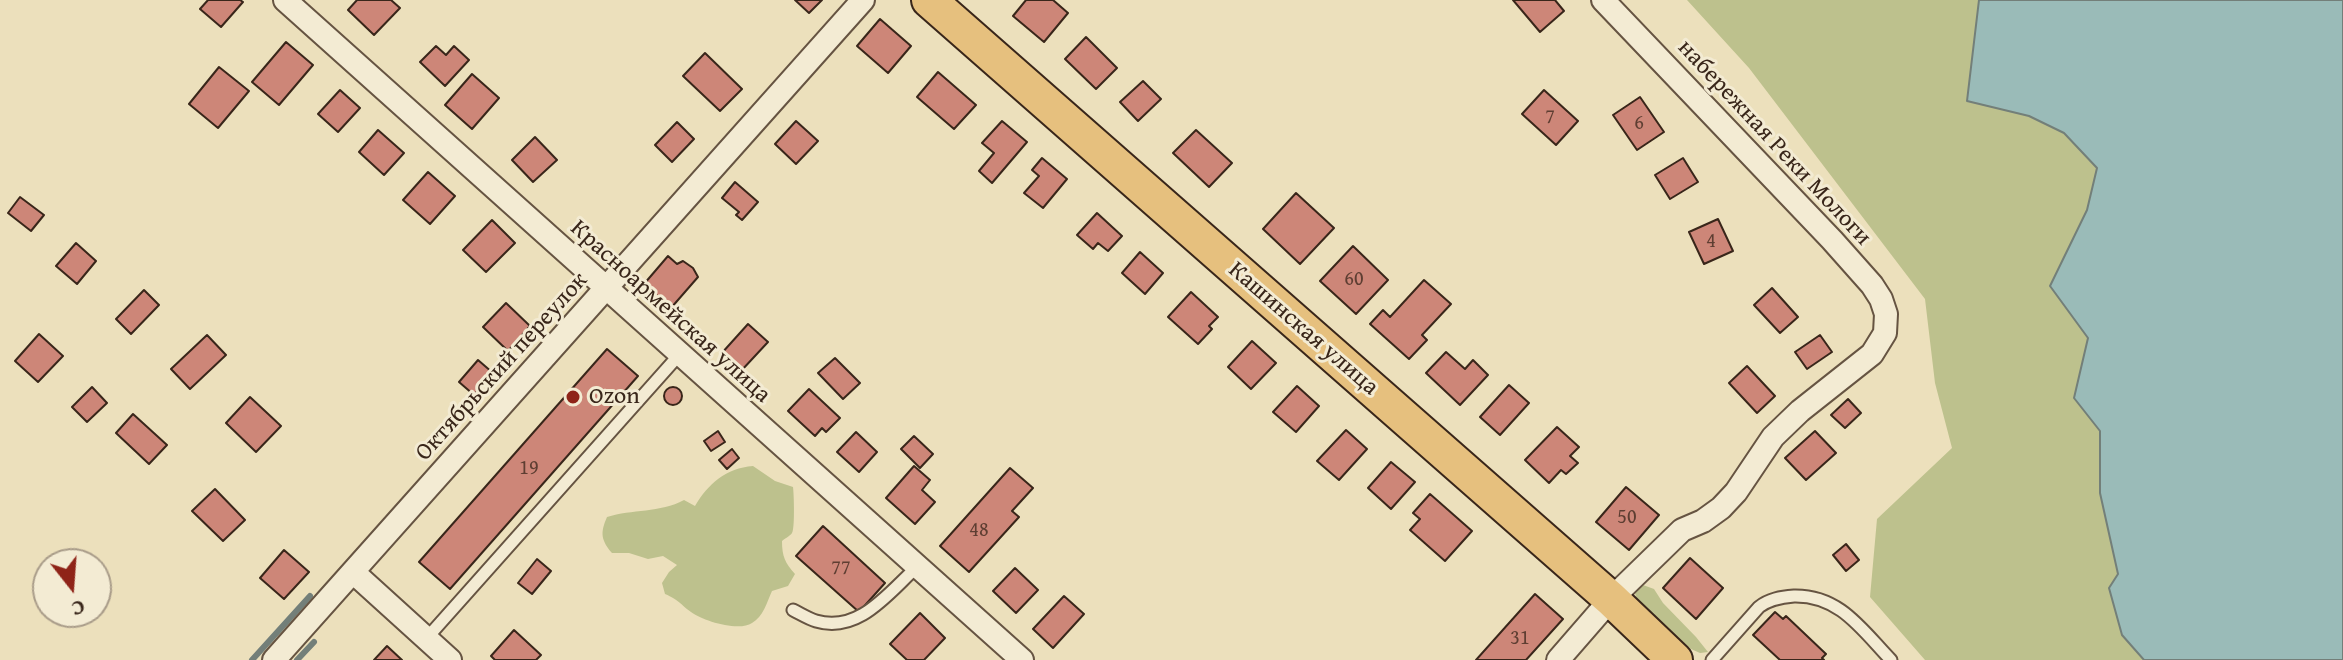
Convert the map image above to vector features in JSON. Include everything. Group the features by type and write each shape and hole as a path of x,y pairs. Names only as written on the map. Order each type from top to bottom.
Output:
{"main road":[{"name":"Кашинская улица","path":"929,0 1611,599 1675,660"}],"street":[{"name":"Красноармейская улица","path":"285,0 1022,660"},
{"name":"Октябрьский переулок","path":"274,660 863,0"},
{"name":"набережная Реки Мологи","path":"1603,0 1832,240 1872,285 1886,314 1885,333 1872,354 1800,411 1773,437 1736,492 1721,508 1703,521 1682,530 1611,599"},
{"path":"353,572 450,660"},
{"path":"1558,660 1611,599"}],"lane":[{"path":"426,639 679,355"},
{"path":"793,610 817,622 854,621 865,615 917,567"},
{"path":"1712,660 1759,607 1774,599 1801,596 1833,604 1891,660"}],"green space":[{"path":"1687,0 1979,0 1967,101 2029,116 2064,133 2097,168 2087,210 2050,286 2088,337 2074,398 2100,431 2100,493 2118,575 2122,635 2144,660 1925,660 1870,597 1877,519 1952,448 1935,383 1925,299 1749,68"},
{"path":"753,466 775,481 793,487 793,530 782,541 785,559 795,574 788,586 772,591 762,613 752,623 730,626 691,612 665,594 662,583 677,565 663,556 648,559 629,553 612,553 606,544 603,528 607,517 665,507 684,500 695,506 719,478 734,470"},
{"path":"1639,585 1654,589 1708,652 1691,649 1638,603 1635,593"}],"water":[{"path":"1979,0 2343,0 2343,660 2144,660 2122,635 2109,588 2118,574 2100,493 2100,431 2074,398 2088,338 2050,286 2087,210 2097,168 2064,133 2029,116 1967,101"}],"building":[{"path":"208,0 243,2 221,27 200,9"},
{"path":"357,0 391,0 400,8 374,35 348,10"},
{"path":"795,0 822,0 809,13"},
{"path":"1026,0 1053,0 1068,13 1044,42 1013,16"},
{"path":"1513,0 1555,0 1564,11 1540,32"},
{"path":"880,19 911,46 888,73 857,46"},
{"path":"1086,37 1117,68 1096,89 1065,59"},
{"path":"286,42 313,65 279,105 252,82"},
{"path":"436,46 446,55 454,46 469,60 445,86 420,62"},
{"path":"705,53 742,89 720,111 683,76"},
{"path":"219,67 249,91 218,128 189,104"},
{"path":"938,72 976,105 954,129 917,97"},
{"path":"472,74 499,98 472,129 445,105"},
{"path":"1143,81 1161,99 1138,121 1120,102"},
{"path":"340,90 360,108 338,132 318,114"},
{"path":"1544,90 1578,121 1556,145 1522,114"},
{"path":"1640,97 1664,132 1637,150 1613,115"},
{"path":"796,121 818,141 796,164 775,144"},
{"path":"1002,121 1027,142 992,183 979,171 994,153 982,143"},
{"path":"677,122 694,139 672,162 655,145"},
{"path":"378,130 404,153 384,175 359,152"},
{"path":"1196,130 1232,163 1209,187 1173,153"},
{"path":"535,137 557,160 533,182 512,160"},
{"path":"1042,158 1067,179 1043,208 1024,193 1039,176 1032,170"},
{"path":"1683,158 1698,182 1670,199 1655,175"},
{"path":"428,172 455,196 430,224 403,200"},
{"path":"735,182 758,202 742,220 736,215 739,212 722,198"},
{"path":"1296,193 1334,228 1300,264 1263,229"},
{"path":"20,197 44,215 31,231 8,213"},
{"path":"1097,213 1122,236 1108,251 1098,243 1093,249 1077,235"},
{"path":"1718,219 1733,251 1704,264 1689,232"},
{"path":"492,220 515,243 486,272 463,250"},
{"path":"76,243 96,261 77,284 56,266"},
{"path":"1353,246 1388,280 1356,314 1320,281"},
{"path":"1140,252 1163,273 1145,294 1122,273"},
{"path":"668,256 677,264 683,261 693,268 698,277 671,308 644,284"},
{"path":"1424,280 1451,304 1422,335 1427,340 1409,359 1370,324 1383,310 1390,317"},
{"path":"1772,288 1798,317 1780,333 1754,305"},
{"path":"144,290 159,305 131,334 116,319"},
{"path":"1191,292 1218,317 1198,344 1168,317"},
{"path":"506,303 530,326 508,351 483,327"},
{"path":"748,324 768,342 741,371 721,354"},
{"path":"39,334 63,356 38,382 15,361"},
{"path":"207,335 226,355 190,389 171,369"},
{"path":"1820,335 1832,352 1807,369 1795,352"},
{"path":"1252,341 1276,363 1251,389 1228,367"},
{"path":"607,349 638,376 450,589 419,562"},
{"path":"1446,352 1465,369 1473,360 1488,375 1460,405 1426,373"},
{"path":"835,358 860,383 843,399 818,373"},
{"path":"478,360 493,373 474,395 459,382"},
{"path":"1747,366 1775,396 1757,413 1729,383"},
{"path":"1509,385 1529,403 1500,435 1480,417"},
{"path":"1297,386 1319,406 1296,432 1273,412"},
{"path":"92,387 107,403 87,422 72,407"},
{"path":"673,387 682,396 673,405 664,396"},
{"path":"809,389 840,418 826,432 822,428 815,436 788,411"},
{"path":"250,397 281,426 256,452 226,423"},
{"path":"1848,399 1861,413 1845,428 1831,415"},
{"path":"133,414 167,445 149,464 116,433"},
{"path":"1557,427 1579,447 1570,456 1578,463 1566,474 1561,470 1549,483 1525,460"},
{"path":"1346,430 1367,449 1339,480 1317,461"},
{"path":"718,431 725,442 711,451 704,441"},
{"path":"1815,431 1836,453 1806,480 1785,458"},
{"path":"856,432 877,452 859,472 837,452"},
{"path":"914,436 933,454 920,468 901,449"},
{"path":"732,449 739,458 727,469 719,460"},
{"path":"1391,462 1415,482 1391,509 1368,488"},
{"path":"914,466 930,480 922,490 935,502 915,524 886,498"},
{"path":"1010,468 1033,488 1012,511 1019,517 969,572 940,546"},
{"path":"1626,487 1659,515 1629,550 1596,522"},
{"path":"215,489 245,520 223,541 192,511"},
{"path":"1430,494 1472,531 1445,561 1410,530 1420,519 1413,513"},
{"path":"823,526 885,583 859,612 796,556"},
{"path":"1846,544 1859,560 1846,571 1833,555"},
{"path":"284,550 309,572 284,599 260,578"},
{"path":"1690,558 1723,588 1696,619 1663,588"},
{"path":"537,559 551,571 532,594 518,583"},
{"path":"1015,568 1038,590 1016,613 993,591"},
{"path":"1535,594 1563,619 1526,660 1476,660"},
{"path":"1064,596 1084,614 1053,648 1033,629"},
{"path":"1775,612 1783,619 1786,616 1826,654 1822,658 1824,660 1780,660 1753,635"},
{"path":"920,613 945,638 924,660 907,660 890,644"},
{"path":"514,630 541,655 536,660 495,660 491,656"},
{"path":"387,646 402,660 374,660"}],"waterway":[{"path":"252,660 310,596"},
{"path":"297,660 314,642"}],"place":[{"name":"Ozon","path":"573,397"}]}
